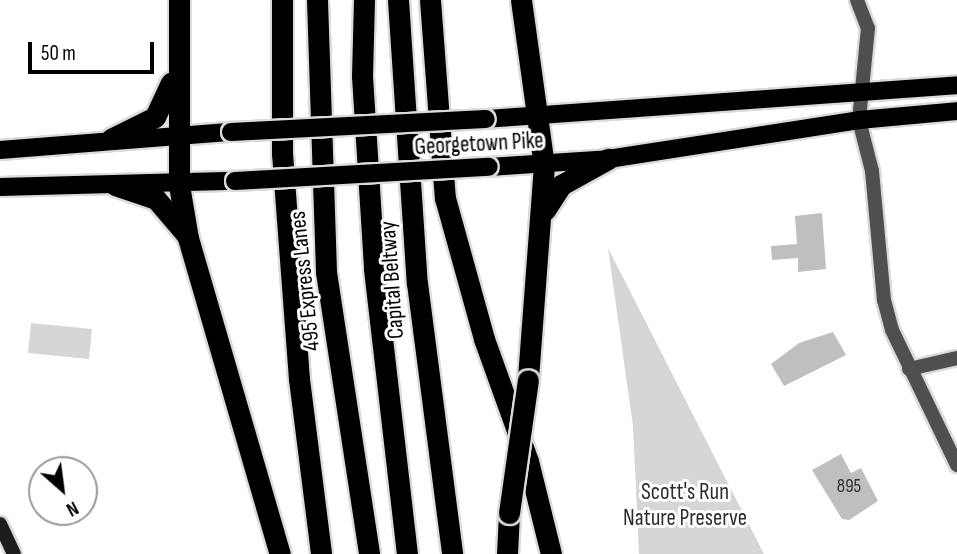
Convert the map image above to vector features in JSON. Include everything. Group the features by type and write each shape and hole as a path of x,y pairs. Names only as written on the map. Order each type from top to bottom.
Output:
{"highway":[{"path":"179,0 176,63 179,185 188,238 280,554"},
{"path":"282,0 282,153 299,379 321,554"},
{"name":"495 Express Lanes","path":"317,0 326,272 369,554"},
{"path":"364,0 362,76 374,269 407,554"},
{"name":"Capital Beltway","path":"398,0 417,283 452,554"},
{"path":"430,0 445,198 484,339 528,461 551,554"},
{"path":"507,554 509,513 528,380 543,216 544,165 521,0"},
{"path":"111,139 155,117 167,100 176,63"},
{"path":"543,216 561,185 608,159"},
{"path":"115,185 156,199 188,238"}],"main road":[{"name":"Georgetown Pike","path":"1,150 111,139 486,119 957,85"},
{"name":"Georgetown Pike","path":"0,187 179,185 544,165 608,159 859,120 957,111"}],"street":[{"path":"857,0 869,41 859,120 872,171 884,300 909,369 957,465"},
{"path":"909,369 957,358"},
{"path":"0,524 14,554"}],"green space":[{"name":"Scott's Run Nature Preserve","path":"608,248 764,554 639,554 633,426"},
{"path":"31,323 92,329 89,359 28,353"}],"building":[{"path":"822,213 826,269 798,272 798,258 772,260 771,246 797,244 795,216"},
{"path":"833,332 846,355 784,386 771,364 799,343"},
{"path":"841,454 851,473 861,468 878,501 849,520 842,519 812,470"}]}
